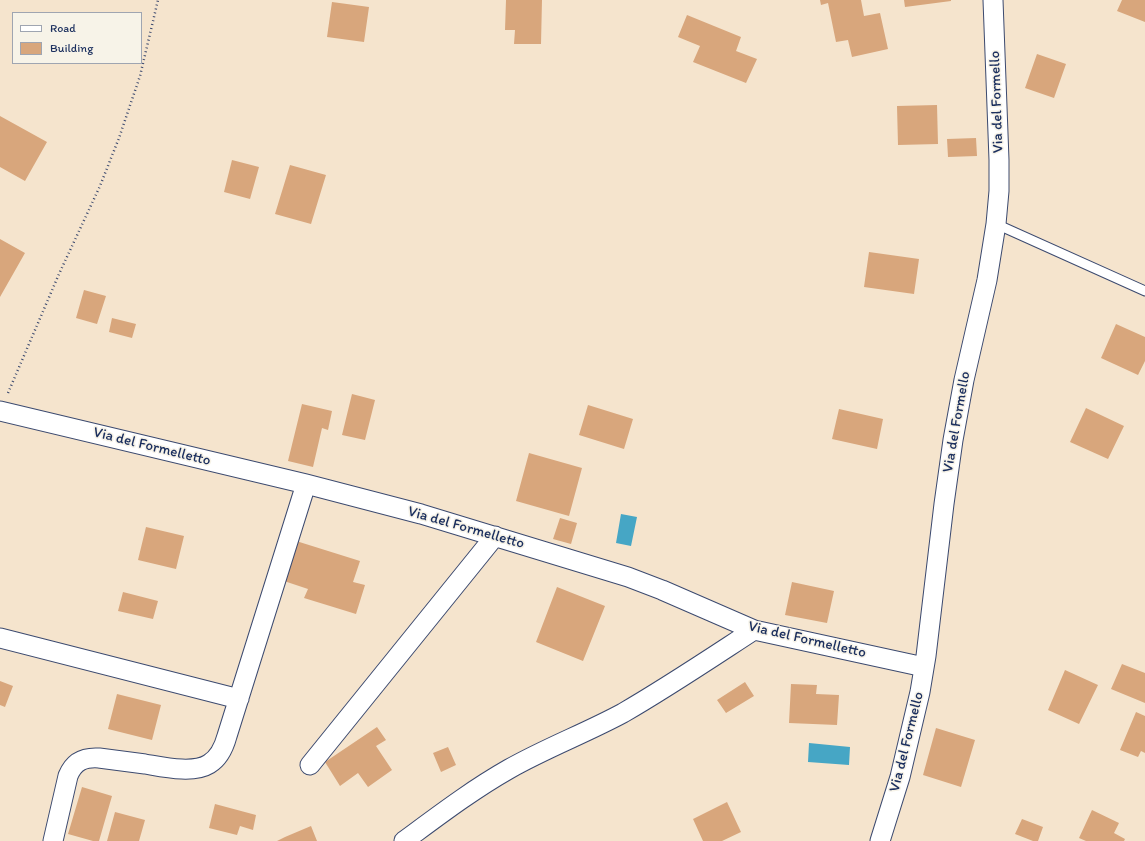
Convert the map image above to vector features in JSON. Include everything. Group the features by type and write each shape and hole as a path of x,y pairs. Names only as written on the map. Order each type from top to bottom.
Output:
{"street":[{"name":"Via del Formello","path":"880,841 898,784 924,667 953,440 964,380 987,280 996,224 999,191 999,160 993,0"},
{"name":"Via del Formelletto","path":"3,404 398,508 495,536 640,582 754,630 924,667"},
{"path":"53,841 69,772 76,764 85,759 94,758 179,769 204,767 213,762 222,750 306,484"},
{"path":"310,765 495,536"},
{"path":"404,841 495,777 533,756 578,736 647,699 754,630"},
{"path":"0,638 239,699"}],"lane":[{"path":"996,224 1145,291"}],"path":[{"path":"3,404 59,274 100,186 119,138 140,76 158,0"}],"water":[{"path":"621,514 637,517 631,546 616,543"},
{"path":"809,743 850,747 849,765 808,762"}],"building":[{"path":"506,0 542,0 541,44 514,44 515,30 505,30"},
{"path":"820,0 861,0 864,16 880,13 888,49 852,57 848,40 836,42 828,3 821,5"},
{"path":"904,0 951,0 951,1 905,7"},
{"path":"1122,0 1145,0 1145,22 1117,11"},
{"path":"332,2 369,7 364,42 327,37"},
{"path":"687,15 741,37 736,51 757,59 746,83 693,62 700,46 678,37"},
{"path":"1037,54 1066,64 1054,98 1025,88"},
{"path":"937,105 938,144 898,145 897,106"},
{"path":"0,116 47,142 25,181 0,167"},
{"path":"976,138 977,156 948,157 947,139"},
{"path":"232,160 259,167 250,199 224,192"},
{"path":"290,165 326,175 311,224 275,214"},
{"path":"0,239 25,253 0,297"},
{"path":"869,252 919,259 914,294 864,287"},
{"path":"84,290 106,296 97,324 76,318"},
{"path":"112,318 136,324 132,338 109,332"},
{"path":"1116,324 1145,337 1145,361 1138,375 1101,358"},
{"path":"352,394 375,400 365,440 342,435"},
{"path":"302,404 332,411 328,430 322,428 313,467 288,461"},
{"path":"588,405 633,419 624,449 579,435"},
{"path":"1086,408 1124,426 1108,459 1070,442"},
{"path":"839,409 883,419 877,449 832,439"},
{"path":"529,453 582,468 569,516 516,501"},
{"path":"560,518 577,523 571,544 553,539"},
{"path":"146,527 184,536 176,569 138,560"},
{"path":"293,540 360,561 353,582 365,585 356,614 304,598 308,589 281,580"},
{"path":"792,582 834,591 827,623 785,615"},
{"path":"557,587 605,606 583,661 536,642"},
{"path":"123,592 158,601 153,619 118,611"},
{"path":"1122,664 1145,673 1145,703 1111,689"},
{"path":"1065,670 1098,685 1079,724 1048,710"},
{"path":"0,681 13,686 5,707 0,705"},
{"path":"745,682 754,696 726,713 717,700"},
{"path":"791,684 817,685 816,694 839,695 837,725 789,723"},
{"path":"117,694 161,705 152,740 108,729"},
{"path":"1136,712 1145,716 1145,753 1141,751 1138,757 1120,750"},
{"path":"377,727 386,740 376,746 392,770 368,787 358,773 340,786 325,762"},
{"path":"936,728 975,740 961,787 923,775"},
{"path":"448,747 456,765 441,772 433,753"},
{"path":"82,787 112,796 99,841 93,841 68,834"},
{"path":"727,802 741,832 722,841 703,841 693,819"},
{"path":"215,804 256,815 253,830 240,826 237,835 209,828"},
{"path":"1092,810 1119,823 1114,833 1125,839 1124,841 1086,841 1079,838"},
{"path":"115,812 145,820 139,841 107,841"},
{"path":"1022,819 1043,827 1038,841 1033,841 1015,834"},
{"path":"311,826 317,841 277,841 285,837"}]}
